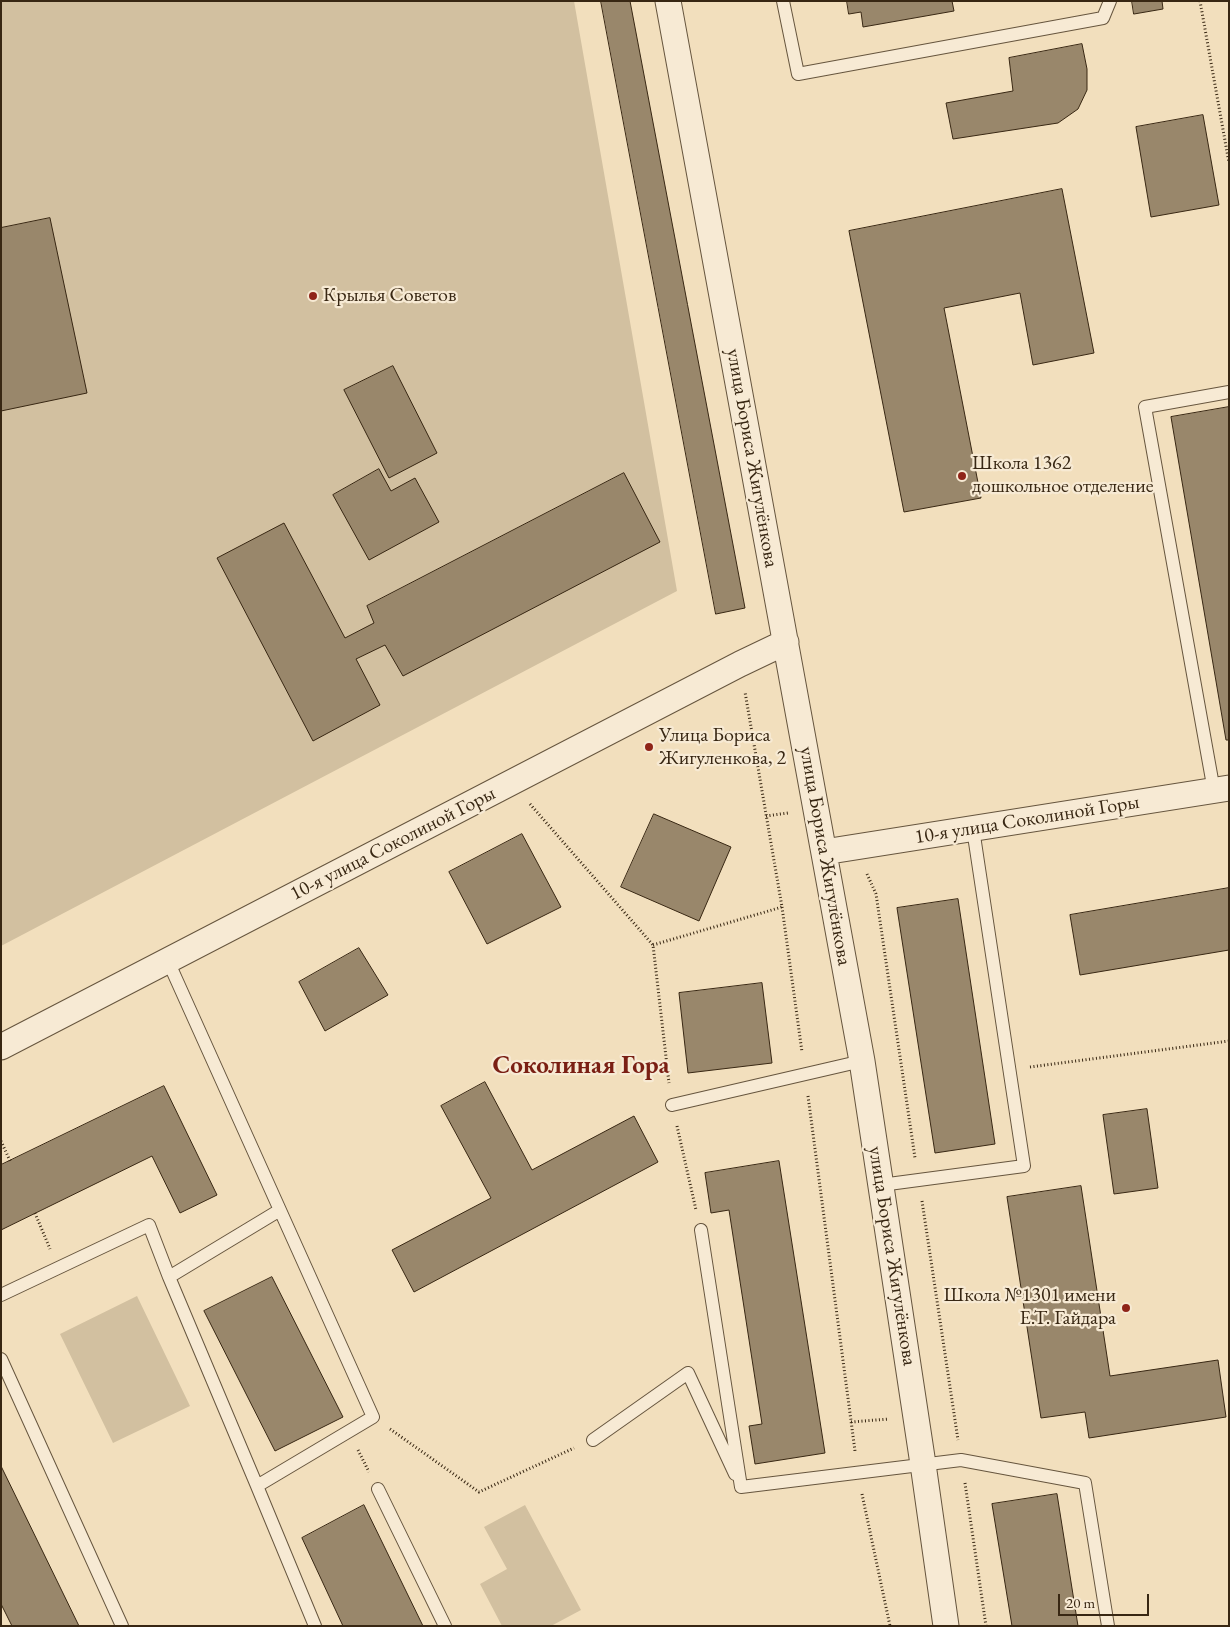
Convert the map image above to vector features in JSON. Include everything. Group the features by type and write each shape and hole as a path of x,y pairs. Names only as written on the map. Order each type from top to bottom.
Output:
{"street":[{"name":"улица Бориса Жигулёнкова","path":"668,1 862,1061 946,1626"},
{"name":"10-я улица Соколиной Горы","path":"1,1048 740,664 786,642"},
{"name":"10-я улица Соколиной Горы","path":"824,852 1221,790"}],"lane":[{"path":"783,1 798,74 1103,18 1110,1"},
{"path":"1221,790 1145,407 1229,392"},
{"path":"881,1185 1024,1166 973,829"},
{"path":"168,961 373,1417 257,1486"},
{"path":"672,1105 862,1061"},
{"path":"169,1278 280,1210"},
{"path":"1,1295 149,1225 169,1278 315,1626"},
{"path":"701,1230 741,1487"},
{"path":"1,1359 122,1626"},
{"path":"593,1440 688,1373 741,1487"},
{"path":"741,1487 961,1460 1085,1483 1108,1626"},
{"path":"378,1489 446,1626"}],"path":[{"path":"1200,1 1229,163"},
{"path":"740,664 782,907 858,1474 890,1626"},
{"path":"511,783 653,946 672,1105 701,1230"},
{"path":"653,946 782,907"},
{"path":"1009,1070 1229,1041"},
{"path":"1,1141 10,1161"},
{"path":"35,1213 59,1268"},
{"path":"373,1417 480,1492 593,1440"},
{"path":"348,1432 378,1489"}],"shaded area":[{"name":"Крылья Советов","path":"1,1 574,1 677,591 1,946"},
{"path":"137,1296 190,1406 113,1443 60,1334"},
{"path":"525,1505 581,1610 551,1626 502,1626 480,1584 507,1569 484,1527"}],"building":[{"path":"601,1 630,1 745,608 716,614"},
{"path":"847,1 952,1 954,11 863,27 861,12 849,14"},
{"path":"1132,1 1162,1 1163,9 1134,14"},
{"path":"1082,44 1087,69 1087,90 1078,109 1058,123 953,139 946,103 1013,91 1009,58"},
{"path":"1203,115 1219,205 1151,217 1136,127"},
{"path":"1062,189 1094,353 1033,365 1020,293 944,308 981,498 904,512 849,231"},
{"path":"50,218 87,393 1,411 1,228"},
{"path":"393,366 437,453 389,478 344,390"},
{"path":"1229,407 1229,740 1226,740 1171,417"},
{"path":"379,469 391,491 415,478 439,522 369,560 333,495"},
{"path":"624,473 660,542 403,676 385,645 356,659 380,705 313,741 217,558 284,523 345,638 374,623 367,606"},
{"path":"654,814 731,847 699,921 621,887"},
{"path":"522,834 561,907 487,944 449,872"},
{"path":"1229,888 1229,950 1080,975 1070,915"},
{"path":"958,899 995,1144 935,1153 897,908"},
{"path":"359,948 388,995 325,1031 299,982"},
{"path":"762,983 772,1063 688,1073 679,993"},
{"path":"485,1082 532,1170 634,1116 658,1162 414,1292 392,1250 491,1198 441,1106"},
{"path":"164,1086 217,1195 180,1213 152,1156 1,1230 1,1165"},
{"path":"1147,1109 1158,1188 1114,1194 1103,1115"},
{"path":"779,1161 825,1453 755,1464 749,1426 762,1424 729,1210 711,1213 705,1173"},
{"path":"1081,1186 1110,1376 1218,1360 1226,1417 1089,1438 1085,1412 1041,1418 1007,1197"},
{"path":"272,1277 343,1417 275,1451 204,1311"},
{"path":"1,1466 79,1626 12,1626 1,1604"},
{"path":"1057,1494 1078,1626 1012,1626 992,1504"},
{"path":"364,1505 423,1626 343,1626 302,1538"}],"place":[{"name":"Крылья Советов","path":"313,296"},
{"name":"Школа 1362 дошкольное отделение","path":"962,476"},
{"name":"Улица Бориса Жигуленкова, 2","path":"649,747"},
{"name":"Школа №1301 имени Е.Т. Гайдара","path":"1126,1308"}],"district":[{"name":"Соколиная Гора","path":"581,1066"}]}
